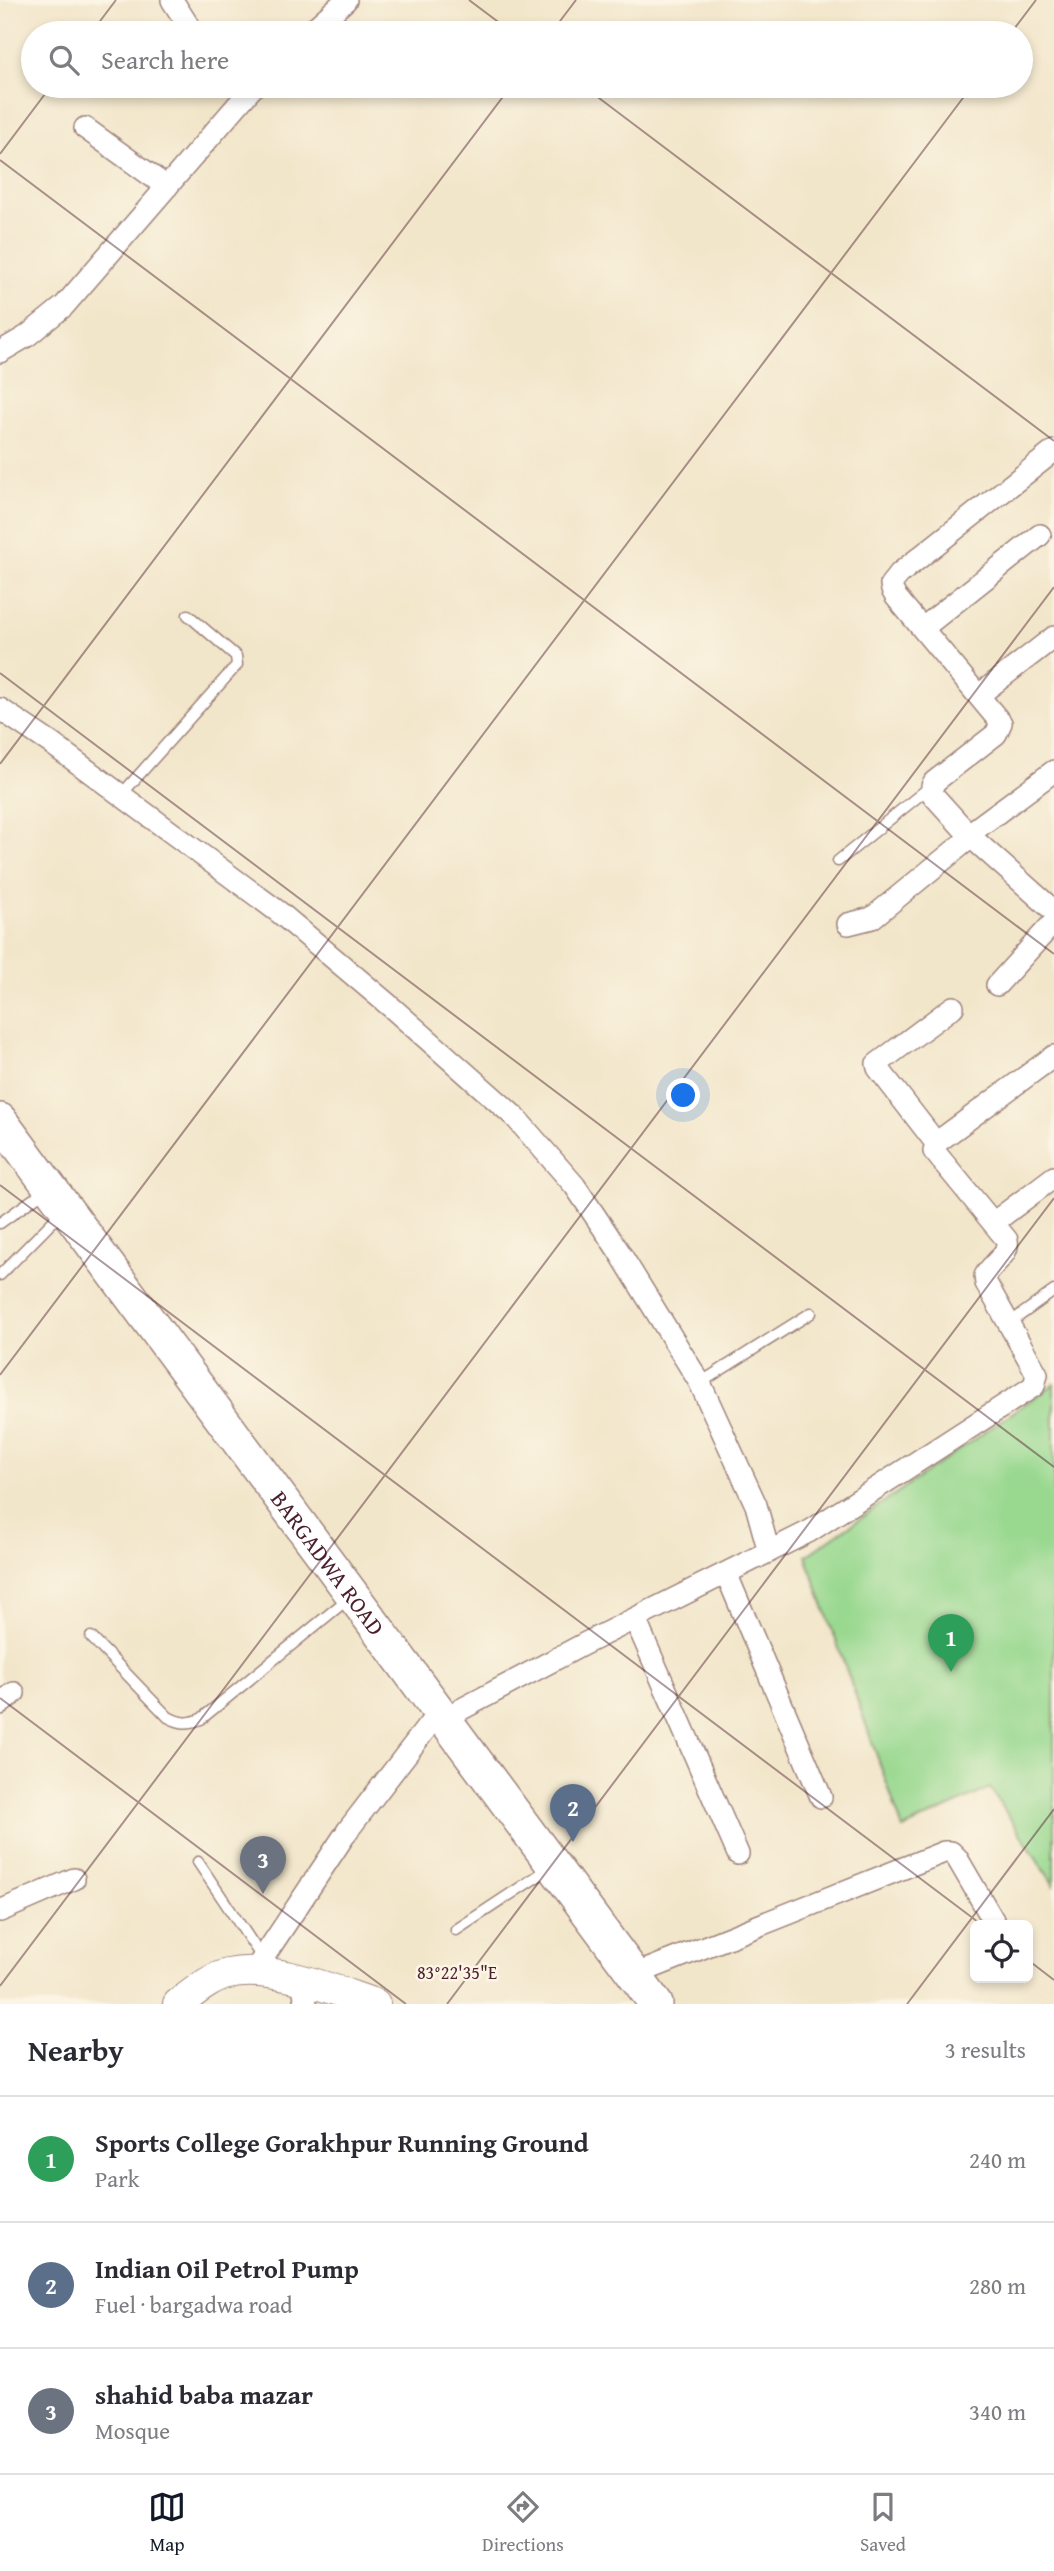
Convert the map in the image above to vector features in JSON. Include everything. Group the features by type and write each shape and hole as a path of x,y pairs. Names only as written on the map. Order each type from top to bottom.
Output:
{"main road":[{"name":"BARGADWA ROAD","path":"0,1121 656,2004"}],"street":[{"path":"172,0 185,21"},
{"path":"322,21 346,0"},
{"path":"0,352 38,328 64,306 167,187 229,98"},
{"path":"85,128 167,187"},
{"path":"1054,451 895,578 891,584 892,590 999,719 1001,727 932,786 933,795 970,836 1054,911"},
{"path":"923,628 1040,535"},
{"path":"979,695 1054,637"},
{"path":"0,709 52,744 280,913 515,1117 575,1186 700,1383 756,1505 769,1552"},
{"path":"848,923 872,918 970,836 1054,771"},
{"path":"997,985 1054,922"},
{"path":"936,1143 877,1064 953,1007"},
{"path":"178,2004 206,1984 226,1974 258,1966 348,1830 441,1716 822,1524 1034,1386 1037,1374 986,1283 985,1276 1008,1246 1007,1240 934,1151 936,1143 1054,1056"},
{"path":"993,1223 1054,1177"},
{"path":"726,1573 821,1797"},
{"path":"635,1619 738,1854"},
{"path":"634,1975 944,1852 951,1852 957,1857 993,1920"},
{"path":"0,1912 74,1879"},
{"path":"258,1966 305,1995 375,2004"}],"lane":[{"path":"121,795 237,665 236,656 188,615"},
{"path":"838,861 932,786"},
{"path":"0,1223 57,1198"},
{"path":"0,1275 57,1198"},
{"path":"1008,1324 1054,1291"},
{"path":"700,1383 811,1313"},
{"path":"91,1637 168,1717 179,1723 190,1723 201,1719 351,1596"},
{"path":"198,1862 258,1966"},
{"path":"456,1930 552,1866"}],"green space":[{"path":"1054,1384 1054,1885 990,1788 903,1829 806,1556"}],"place":[{"name":"Sports College Gorakhpur Running Ground","path":"951,1672"},
{"name":"Indian Oil Petrol Pump","path":"573,1842"},
{"name":"shahid baba mazar","path":"263,1894"}]}
